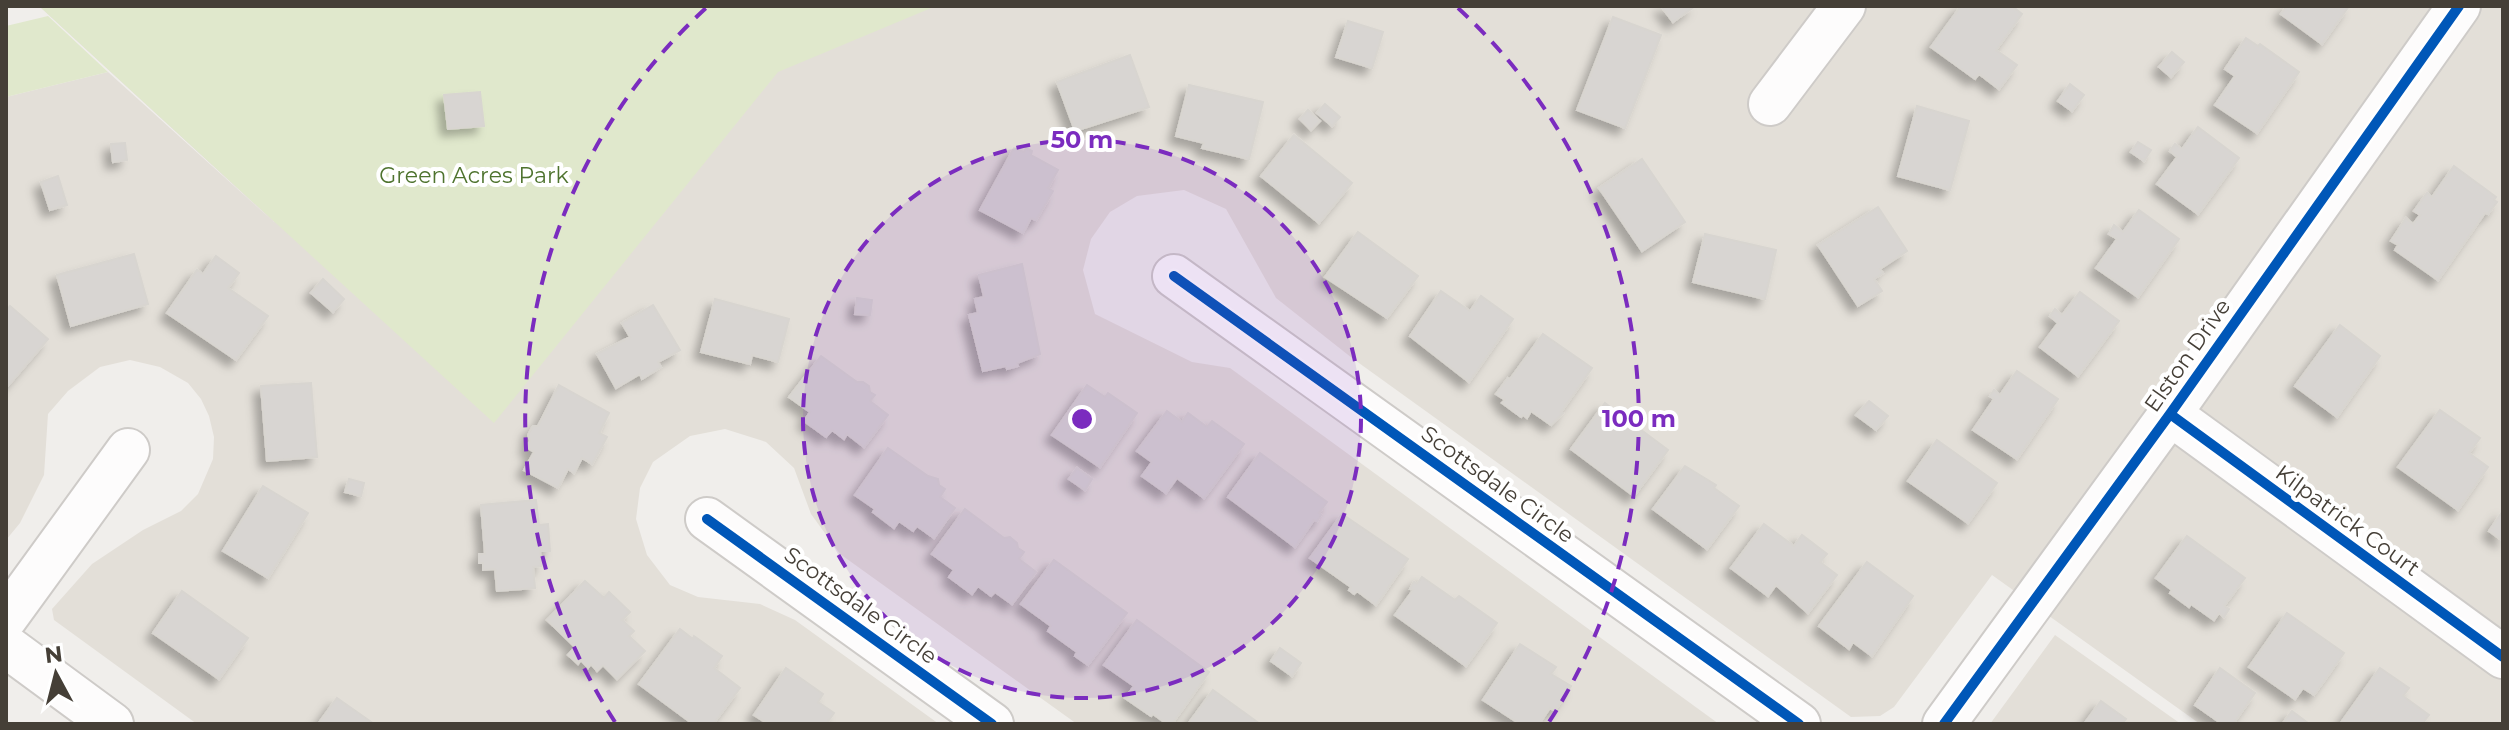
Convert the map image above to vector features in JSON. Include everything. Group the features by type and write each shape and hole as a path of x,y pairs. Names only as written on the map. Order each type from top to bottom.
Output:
{"street":[{"path":"1770,104 1844,6"},
{"name":"Elston Drive","path":"1944,724 2170,414 2459,6"},
{"name":"Scottsdale Circle","path":"1174,276 1799,724"},
{"name":"Kilpatrick Court","path":"2170,414 2503,657"},
{"path":"112,724 8,646 128,450"},
{"name":"Scottsdale Circle","path":"707,519 992,724"}],"shaded area":[{"path":"39,6 2503,6 2503,724 2200,724 1992,575 1894,707 1880,716 1851,717 1352,358 1276,298 1226,209 1184,190 1137,196 1110,212 1091,239 1083,270 1095,314 1192,362 1230,368 1719,724 1077,724 840,554 811,514 794,468 766,442 725,429 690,436 653,462 640,488 636,519 647,555 670,585 698,597 760,604 795,620 939,724 197,724 54,620 52,609 92,564 143,530 181,511 198,494 213,459 214,437 201,399 188,383 160,367 130,360 100,367 68,391 48,414 44,475 20,523 6,540 6,97 108,72 274,222"},
{"path":"2055,635 2181,724 1990,724"}],"green space":[{"name":"Green Acres Park","path":"39,6 936,6 778,72 494,423"},
{"path":"48,16 108,72 6,97 6,26"}],"building":[{"path":"1661,6 1695,6 1673,22"},
{"path":"1961,6 2012,6 2022,14 1996,50 2017,65 1999,89 1979,74 1975,79 1931,47"},
{"path":"2287,6 2349,6 2322,44 2281,14"},
{"path":"1613,17 1661,35 1625,128 1577,110"},
{"path":"1348,21 1383,32 1372,68 1336,57"},
{"path":"2246,38 2258,46 2260,44 2299,72 2257,133 2215,105 2235,76 2225,69"},
{"path":"2172,52 2184,62 2171,77 2159,67"},
{"path":"1130,55 1149,107 1075,131 1057,82"},
{"path":"2070,84 2084,95 2072,111 2058,101"},
{"path":"1189,85 1263,102 1249,159 1202,148 1204,143 1176,136"},
{"path":"480,92 484,126 448,129 444,95"},
{"path":"1325,104 1340,117 1332,126 1317,113"},
{"path":"1917,106 1969,121 1950,190 1898,176"},
{"path":"1308,110 1320,121 1311,130 1300,119"},
{"path":"2198,127 2239,158 2198,214 2157,184 2177,157 2170,151 2175,144 2182,149"},
{"path":"1294,135 1352,183 1319,223 1261,176"},
{"path":"2138,142 2151,150 2144,161 2131,152"},
{"path":"125,143 127,160 113,162 111,144"},
{"path":"1014,148 1032,151 1031,155 1058,170 1048,188 1053,191 1036,220 1031,218 1023,233 980,210"},
{"path":"1642,159 1685,222 1642,251 1599,188"},
{"path":"2454,166 2496,197 2494,200 2497,202 2488,214 2485,213 2438,280 2395,250 2398,245 2391,241 2406,218 2413,224 2420,215 2414,211 2427,193 2432,197"},
{"path":"58,176 67,205 50,210 41,182"},
{"path":"1878,207 1907,251 1880,269 1883,273 1874,279 1882,291 1858,306 1818,245"},
{"path":"2139,210 2179,239 2138,297 2096,268 2117,239 2109,234 2114,225 2123,232"},
{"path":"1358,232 1418,276 1387,318 1325,277"},
{"path":"1705,234 1776,250 1765,299 1693,282"},
{"path":"134,254 148,304 71,326 57,275"},
{"path":"216,256 239,273 228,288 268,316 236,360 167,313 197,270 203,274"},
{"path":"1022,264 1040,354 1017,363 1018,366 983,371 969,315 978,313 975,299 984,297 979,275"},
{"path":"323,279 344,299 333,312 311,293"},
{"path":"1441,291 1470,311 1481,296 1513,319 1469,382 1410,336"},
{"path":"2080,292 2119,321 2078,376 2040,347 2058,323 2050,316 2055,309 2062,315"},
{"path":"857,298 872,300 870,315 855,314"},
{"path":"715,299 789,319 778,362 752,355 750,364 701,352"},
{"path":"653,305 680,350 658,362 661,367 642,379 640,374 616,388 597,354 630,337 622,323"},
{"path":"10,306 48,339 6,388 6,311"},
{"path":"2340,325 2380,356 2337,417 2295,386"},
{"path":"1543,334 1592,368 1563,413 1551,425 1531,411 1527,418 1521,417 1502,403 1505,400 1496,394"},
{"path":"821,356 857,382 869,386 870,392 875,395 870,401 888,415 864,447 847,434 844,439 832,430 826,437 804,421 810,412 789,397"},
{"path":"2017,371 2058,399 2017,459 1973,430 1994,399 1990,396 1994,390 2000,395"},
{"path":"311,383 317,457 267,461 261,386"},
{"path":"559,385 609,413 599,433 607,437 592,464 582,458 574,473 568,469 558,488 524,470 534,452 526,447 530,441 528,435 533,426 538,426"},
{"path":"1087,385 1105,397 1108,393 1137,413 1100,467 1052,435"},
{"path":"1869,401 1888,416 1876,430 1856,415"},
{"path":"1605,403 1668,450 1634,496 1571,449"},
{"path":"2440,410 2480,438 2469,453 2488,467 2458,510 2398,467"},
{"path":"1167,411 1182,422 1188,413 1207,427 1212,421 1244,444 1204,498 1177,478 1166,493 1142,476 1152,462 1137,451"},
{"path":"1937,440 1997,483 1968,523 1908,481"},
{"path":"888,448 928,476 938,479 939,485 945,489 940,497 955,508 934,538 917,526 913,531 899,521 894,528 855,495"},
{"path":"1260,453 1327,502 1317,521 1314,520 1295,547 1228,497"},
{"path":"1685,466 1716,485 1714,488 1739,506 1707,549 1653,509"},
{"path":"1077,468 1092,479 1085,490 1069,479"},
{"path":"349,479 364,483 361,496 345,492"},
{"path":"263,486 308,513 268,578 223,551"},
{"path":"536,500 539,525 548,524 550,551 540,551 541,566 533,567 535,588 497,591 495,569 483,570 483,563 479,563 479,554 485,554 481,505"},
{"path":"965,509 1004,538 1010,537 1017,543 1024,552 1019,559 1036,572 1012,604 995,592 991,596 978,586 972,594 949,577 954,570 932,554"},
{"path":"2503,511 2503,541 2489,531"},
{"path":"1342,514 1408,559 1376,605 1357,591 1354,594 1349,590 1351,587 1310,558"},
{"path":"1764,524 1794,546 1802,535 1827,554 1820,562 1837,575 1808,613 1776,585 1768,596 1731,568"},
{"path":"2187,536 2245,578 2224,606 2229,609 2224,617 2219,613 2214,620 2191,604 2189,607 2156,578"},
{"path":"1054,560 1127,613 1088,665 1075,656 1077,652 1048,631 1051,626 1021,604"},
{"path":"1867,562 1913,596 1872,656 1853,642 1849,649 1819,626"},
{"path":"1422,577 1455,600 1459,596 1497,623 1466,666 1395,615 1413,590 1410,589 1414,582 1417,584"},
{"path":"585,581 604,598 609,592 630,612 622,620 634,631 629,636 645,651 617,679 603,665 597,671 591,664 588,668 581,660 578,664 568,655 575,647 547,620"},
{"path":"182,591 248,638 219,679 153,633"},
{"path":"2287,613 2344,653 2314,695 2303,688 2295,699 2249,667"},
{"path":"1137,620 1209,672 1172,724 1153,714 1151,716 1125,698 1134,686 1104,665"},
{"path":"680,629 722,656 714,668 740,688 713,724 693,724 639,684"},
{"path":"1520,644 1556,667 1551,674 1571,686 1555,711 1550,708 1539,724 1520,724 1483,700"},
{"path":"1280,648 1301,663 1292,676 1271,661"},
{"path":"786,668 823,694 818,702 834,713 826,724 768,724 754,715"},
{"path":"2220,668 2255,693 2233,724 2222,724 2195,705"},
{"path":"2380,668 2409,688 2403,696 2429,715 2422,724 2340,724"},
{"path":"1213,690 1260,724 1188,724"},
{"path":"337,698 374,724 318,724"},
{"path":"2101,701 2126,719 2122,724 2084,724"},
{"path":"2292,711 2309,724 2283,723"}],"cycle path":[{"path":"1944,724 2170,414 2459,6"},
{"path":"1174,276 1799,724"},
{"path":"2170,414 2503,657"},
{"path":"707,519 992,724"}]}
